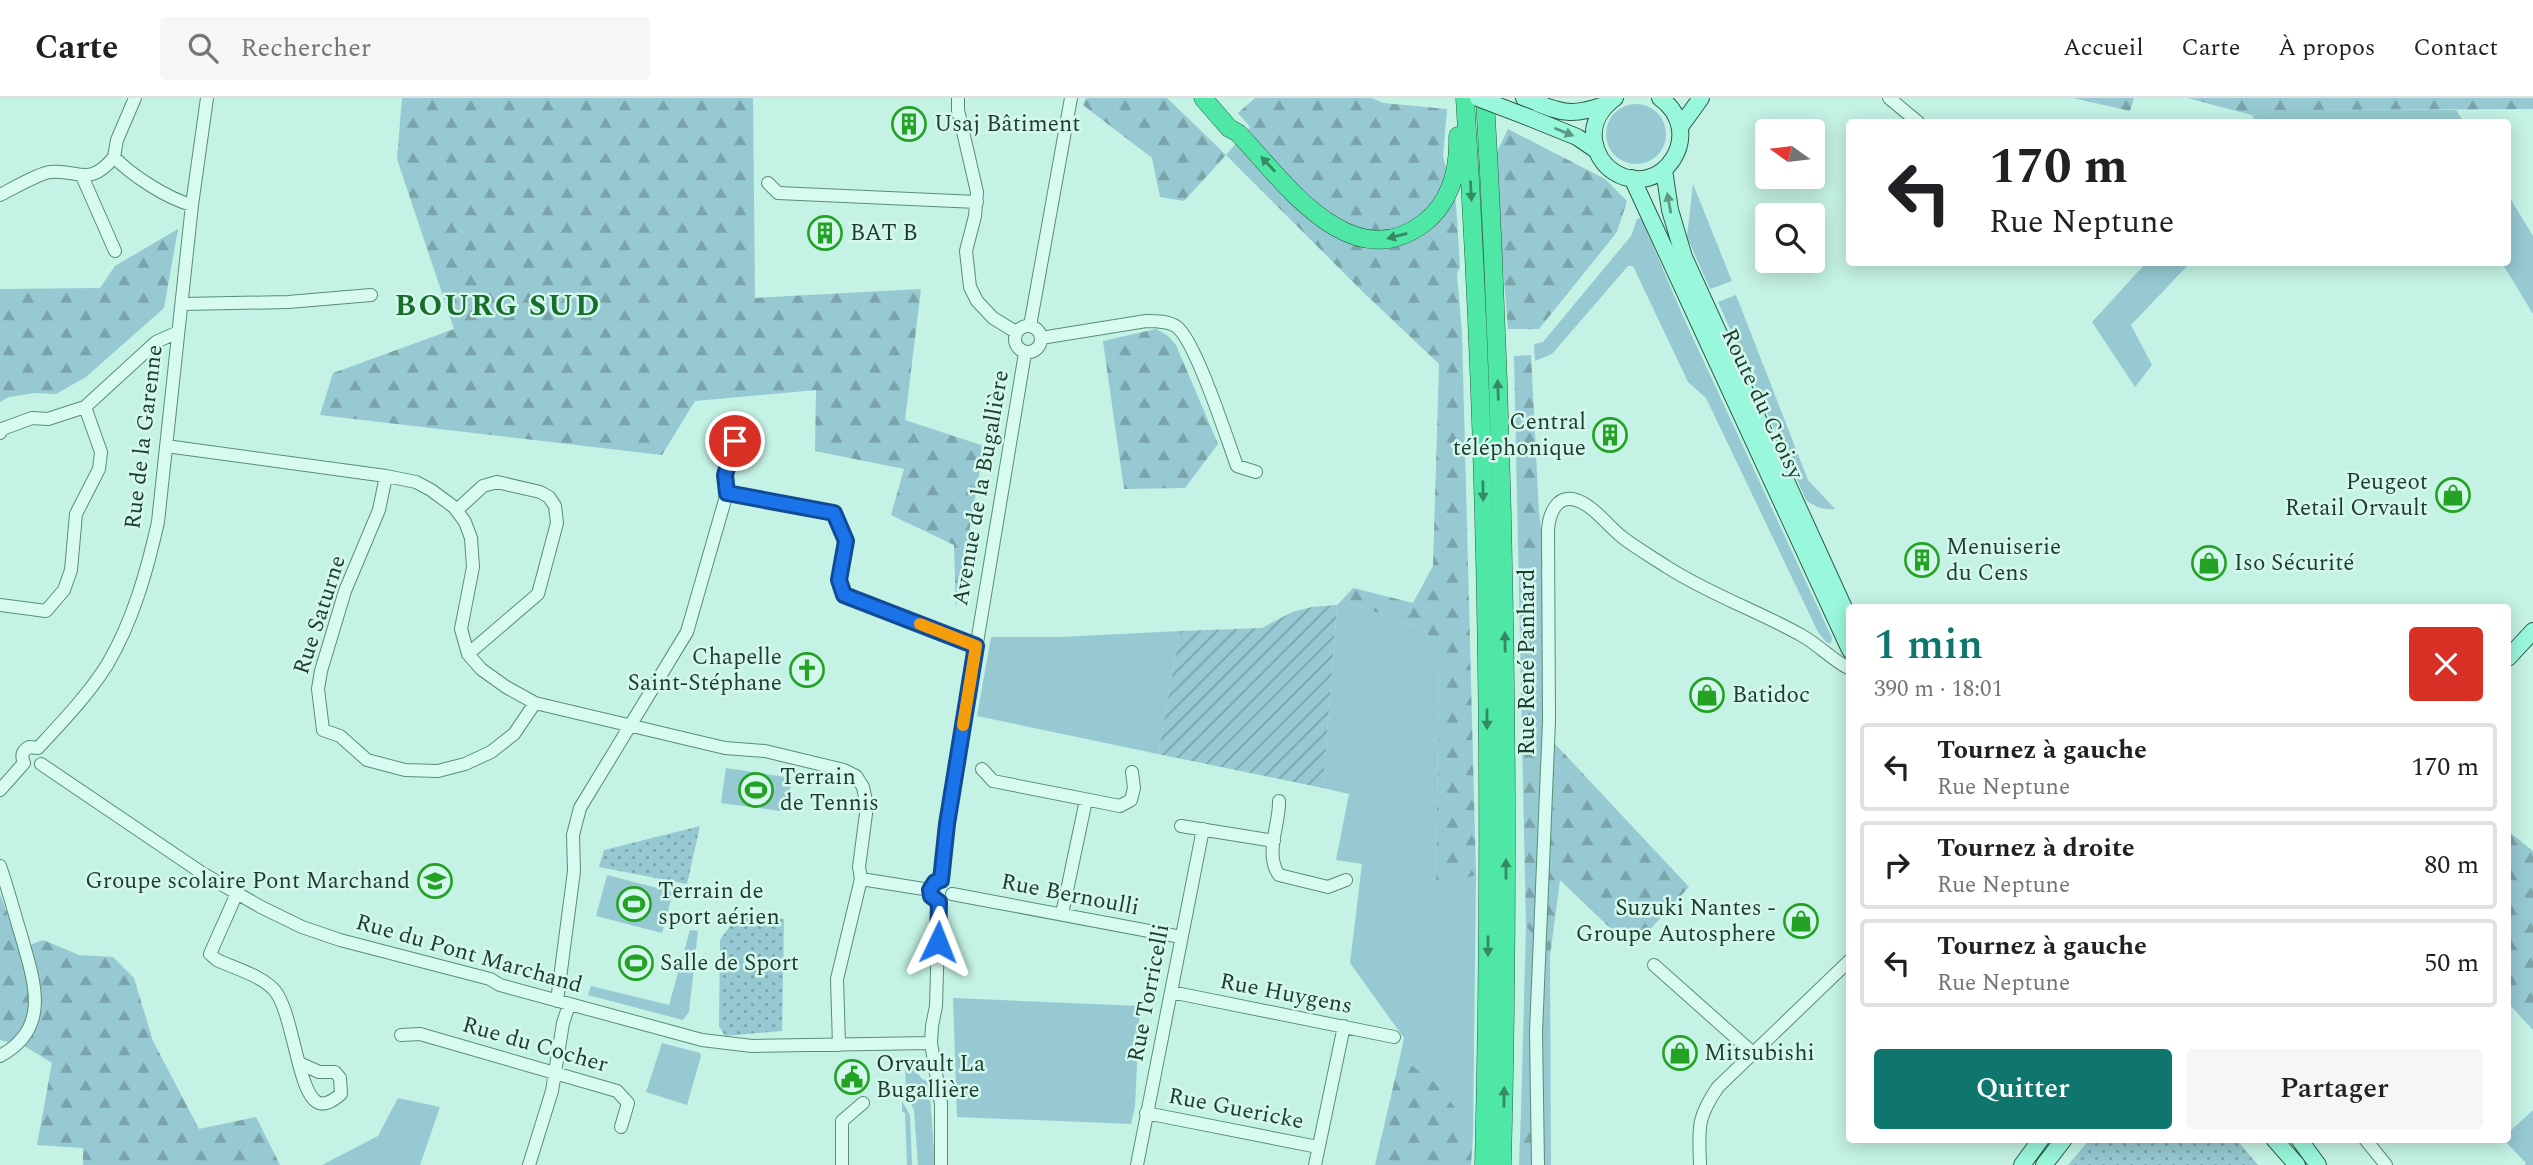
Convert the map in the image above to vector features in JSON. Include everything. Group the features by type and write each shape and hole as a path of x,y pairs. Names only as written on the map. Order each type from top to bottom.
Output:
{"highway":[{"path":"1203,98 1229,128 1238,133 1328,223 1355,237 1371,240 1393,238 1415,229 1430,218 1448,194 1456,166 1457,105 1460,98"},
{"path":"1216,98 1236,122 1238,133"},
{"path":"1465,98 1479,361 1487,620 1488,887 1484,1165"},
{"path":"1485,98 1500,420 1506,702 1506,964 1502,1165"}],"main road":[{"path":"1478,98 1577,137 1597,150 1610,169 1632,178 1644,178 1664,170 1678,152 1681,141 1680,127 1675,113 1660,98"},
{"path":"1680,127 1701,98"},
{"path":"1526,99 1569,114 1588,111 1611,101"},
{"path":"1597,150 1595,125 1611,101"},
{"name":"Route du Croisy","path":"1664,170 1670,210 1684,257 1846,612"},
{"name":"Route du Croisy","path":"1632,178 1846,641"},
{"path":"2511,654 2533,631"},
{"path":"2022,1165 2038,1143"},
{"path":"2044,1165 2061,1143"},
{"path":"2278,1143 2297,1165"},
{"path":"2302,1143 2318,1165"}],"street":[{"path":"0,195 49,172 82,176 104,169 114,157 117,140 135,98"},
{"name":"Rue de la Garenne","path":"0,789 24,763 22,754 26,748 38,748 84,697 107,664 127,625 147,568 158,522 192,205 207,98"},
{"path":"958,98 964,143 976,181 977,202 966,251 970,287 976,300 993,318 1016,332 1022,327 1030,326 1038,330 1041,338 1146,321 1160,321 1177,327 1191,348 1201,371 1237,466 1256,472"},
{"path":"1030,326 1071,98"},
{"path":"1889,98 1914,119"},
{"path":"114,157 124,168 172,197 192,205"},
{"path":"82,176 115,251"},
{"path":"768,183 778,193 977,202"},
{"path":"182,304 288,302 371,295"},
{"path":"0,433 2,429 32,418 48,419 85,407 156,342 178,332"},
{"name":"Avenue de la Bugallière","path":"1016,332 1015,345 1026,353"},
{"name":"Avenue de la Bugallière","path":"1026,353 1037,349 1041,338"},
{"name":"Avenue de la Bugallière","path":"941,880 947,824 1026,353"},
{"path":"0,605 46,611 64,590 71,570 76,514 99,469 101,452 85,407"},
{"path":"529,1165 557,1072 574,871 573,835 580,808 687,632 727,493 725,475 735,441"},
{"path":"166,446 386,476 423,486 441,496 457,510 465,522 473,551 471,582 461,629 468,654 494,680 535,703 725,748 765,751 844,770 856,776 863,787 867,807 859,867 861,879 837,979 839,1045"},
{"name":"Rue Saturne","path":"386,476 379,510 345,591 321,671 318,690 323,730 340,736 367,760 405,769 438,771 465,764 491,752 514,734 535,703"},
{"path":"457,510 483,486 497,482 540,492 549,497 555,506 557,523 538,594 468,654"},
{"path":"727,493 834,513 846,541 839,580 844,595 976,646"},
{"name":"Rue René Panhard","path":"1538,1165 1535,1032 1549,721 1549,515 1562,501 1574,499 1622,537 1670,569 1804,637 1846,667"},
{"path":"24,763 32,768 41,764 43,755 38,748"},
{"name":"Rue du Pont Marchand","path":"41,764 202,873 302,927 340,940 490,979 500,985 702,1040 752,1046 931,1043"},
{"path":"982,769 993,781 1120,806 1131,800 1134,788 1132,772"},
{"path":"1062,914 1086,800"},
{"path":"1279,801 1280,813 1274,841 1274,868 1279,875 1328,887 1346,880"},
{"path":"1181,826 1274,841"},
{"name":"Rue Torricelli","path":"1136,1165 1203,830"},
{"path":"0,866 36,990 36,1007 30,1028 18,1047 0,1056"},
{"path":"861,879 930,890"},
{"path":"941,880 948,883 952,894 948,900 939,902 931,896 930,890 935,882 941,880"},
{"path":"237,893 210,954 273,989 283,1004 299,1063"},
{"name":"Rue Bernoulli","path":"952,894 1181,937"},
{"path":"939,902 936,1006 931,1043 941,1104 941,1165"},
{"path":"1700,1165 1699,1124 1704,1107 1718,1087 1846,964"},
{"path":"1654,965 1753,1053"},
{"name":"Rue Huygens","path":"1171,992 1394,1037"},
{"path":"1315,1165 1344,1027"},
{"name":"Rue du Cocher","path":"401,1035 420,1034 617,1091 628,1103 621,1127"},
{"path":"842,1165 842,1121 863,1103"},
{"name":"Rue Guericke","path":"1146,1113 1318,1147"},
{"path":"2368,1143 2386,1165"}],"green space":[{"path":"402,98 753,98 755,298 921,289 905,420 984,446 956,607 954,545 891,515 904,469 815,451 816,390 695,401 662,455 320,415 333,373 454,329 397,159"},
{"path":"1086,98 1167,98 1226,155 1184,201 1160,197 1152,158 1083,105"},
{"path":"1255,98 1372,98 1383,103 1447,109 1443,156 1456,203 1460,267 1457,274 1462,333 1476,875 1436,887 1439,656 1425,630 1342,600 1353,588 1413,603 1433,566 1439,364 1226,155 1250,127 1238,113"},
{"path":"2073,98 2134,98 2130,111"},
{"path":"2187,98 2533,98 2533,109 2280,110 2252,115"},
{"path":"1636,104 1648,106 1661,117 1666,134 1664,146 1653,159 1636,164 1624,162 1611,151 1606,134 1608,122 1619,109"},
{"path":"2280,110 2456,110 2462,119 2254,119 2252,115"},
{"path":"1508,129 1605,179 1627,201 1617,232 1539,329 1508,329 1494,158"},
{"path":"1693,184 1732,281 1710,289 1687,237"},
{"path":"2511,200 2533,236 2533,314 2504,266 2511,266"},
{"path":"1641,218 1686,323 1832,638 1831,643 1827,643 1818,632 1706,398 1688,382 1633,266 1628,266 1552,354 1535,361 1534,344 1543,342 1631,236 1637,219"},
{"path":"178,229 164,308 86,377 56,394 35,393 9,397 0,402 0,289 100,288 115,266"},
{"path":"2143,266 2187,266 2131,325 2152,365 2135,387 2092,322"},
{"path":"1736,295 1808,480 1835,509 1819,508 1806,500 1718,302"},
{"path":"1156,329 1167,335 1176,345 1218,444 1185,488 1124,489 1103,341"},
{"path":"1531,355 1542,537 1543,731 1689,887 1632,949 1560,880 1550,956 1526,926 1514,356"},
{"path":"1342,600 1425,630 1439,656 1436,886 1476,875 1473,1135 1441,1087 1400,1057 1404,1038 1350,963 1362,864 1336,860 1349,794 1323,788 1337,605"},
{"path":"1337,605 1323,788 1158,754 1180,631 1262,628 1292,612"},
{"path":"1180,631 1158,754 977,716 991,637 1061,637"},
{"name":"Terrain de Tennis","path":"726,768 792,778 787,812 721,803"},
{"path":"700,826 687,884 599,867 604,850"},
{"path":"2511,833 2533,851 2533,1030 2511,1006"},
{"name":"Terrain de sport aérien","path":"607,875 673,892 662,933 596,916"},
{"path":"0,894 20,949 43,940 79,955 113,957 134,978 153,1041 199,1129 256,1117 280,1165 83,1165 83,1148 37,1145 52,1063 26,1047 0,1040"},
{"path":"740,912 784,919 782,1031 725,1036 719,1026 720,940"},
{"path":"1526,926 1550,956 1551,1165 1533,1165 1531,1109 1521,1112"},
{"path":"690,930 698,931 689,1012 683,1020 588,995 591,986 669,1005"},
{"path":"953,998 1140,1006 1135,1106 1131,1124 957,1117"},
{"path":"662,1043 700,1053 687,1105 646,1092"},
{"path":"1400,1057 1441,1087 1473,1135 1471,1165 1375,1165"},
{"path":"905,1063 914,1068 922,1079 929,1081 935,1165 918,1165 914,1111 906,1091"},
{"path":"398,1098 440,1107 420,1165 322,1165 378,1136"},
{"path":"902,1101 910,1115 912,1165 907,1165"},
{"path":"1531,1108 1533,1165 1519,1165 1521,1112"},
{"path":"2533,1110 2533,1165 2525,1165 2507,1143 2511,1143 2511,1130"},
{"path":"2087,1143 2239,1143 2258,1165 2068,1165"}],"slow traffic":[{"path":"920,624 976,646 963,725"}],"place":[{"name":"Usaj Bâtiment","path":"909,124"},
{"name":"BAT B","path":"825,233"},
{"name":"Central téléphonique","path":"1610,435"},
{"name":"Peugeot Retail Orvault","path":"2453,495"},
{"name":"Menuiserie du Cens","path":"1922,560"},
{"name":"Iso Sécurité","path":"2209,563"},
{"name":"Chapelle Saint-Stéphane","path":"807,670"},
{"name":"Batidoc","path":"1707,695"},
{"name":"Terrain de Tennis","path":"756,790"},
{"name":"Groupe scolaire Pont Marchand","path":"435,881"},
{"name":"Terrain de sport aérien","path":"634,904"},
{"name":"Suzuki Nantes - Groupe Autosphere","path":"1801,921"},
{"name":"Salle de Sport","path":"636,963"},
{"name":"Mitsubishi","path":"1680,1053"},
{"name":"Orvault La Bugallière","path":"852,1077"}],"district":[{"name":"BOURG SUD","path":"498,306"}],"route":[{"path":"735,441 725,475 727,493 834,513 846,541 839,580 844,595 976,646 947,824 941,880 935,882 930,890 931,896 939,902 938,942"}]}
